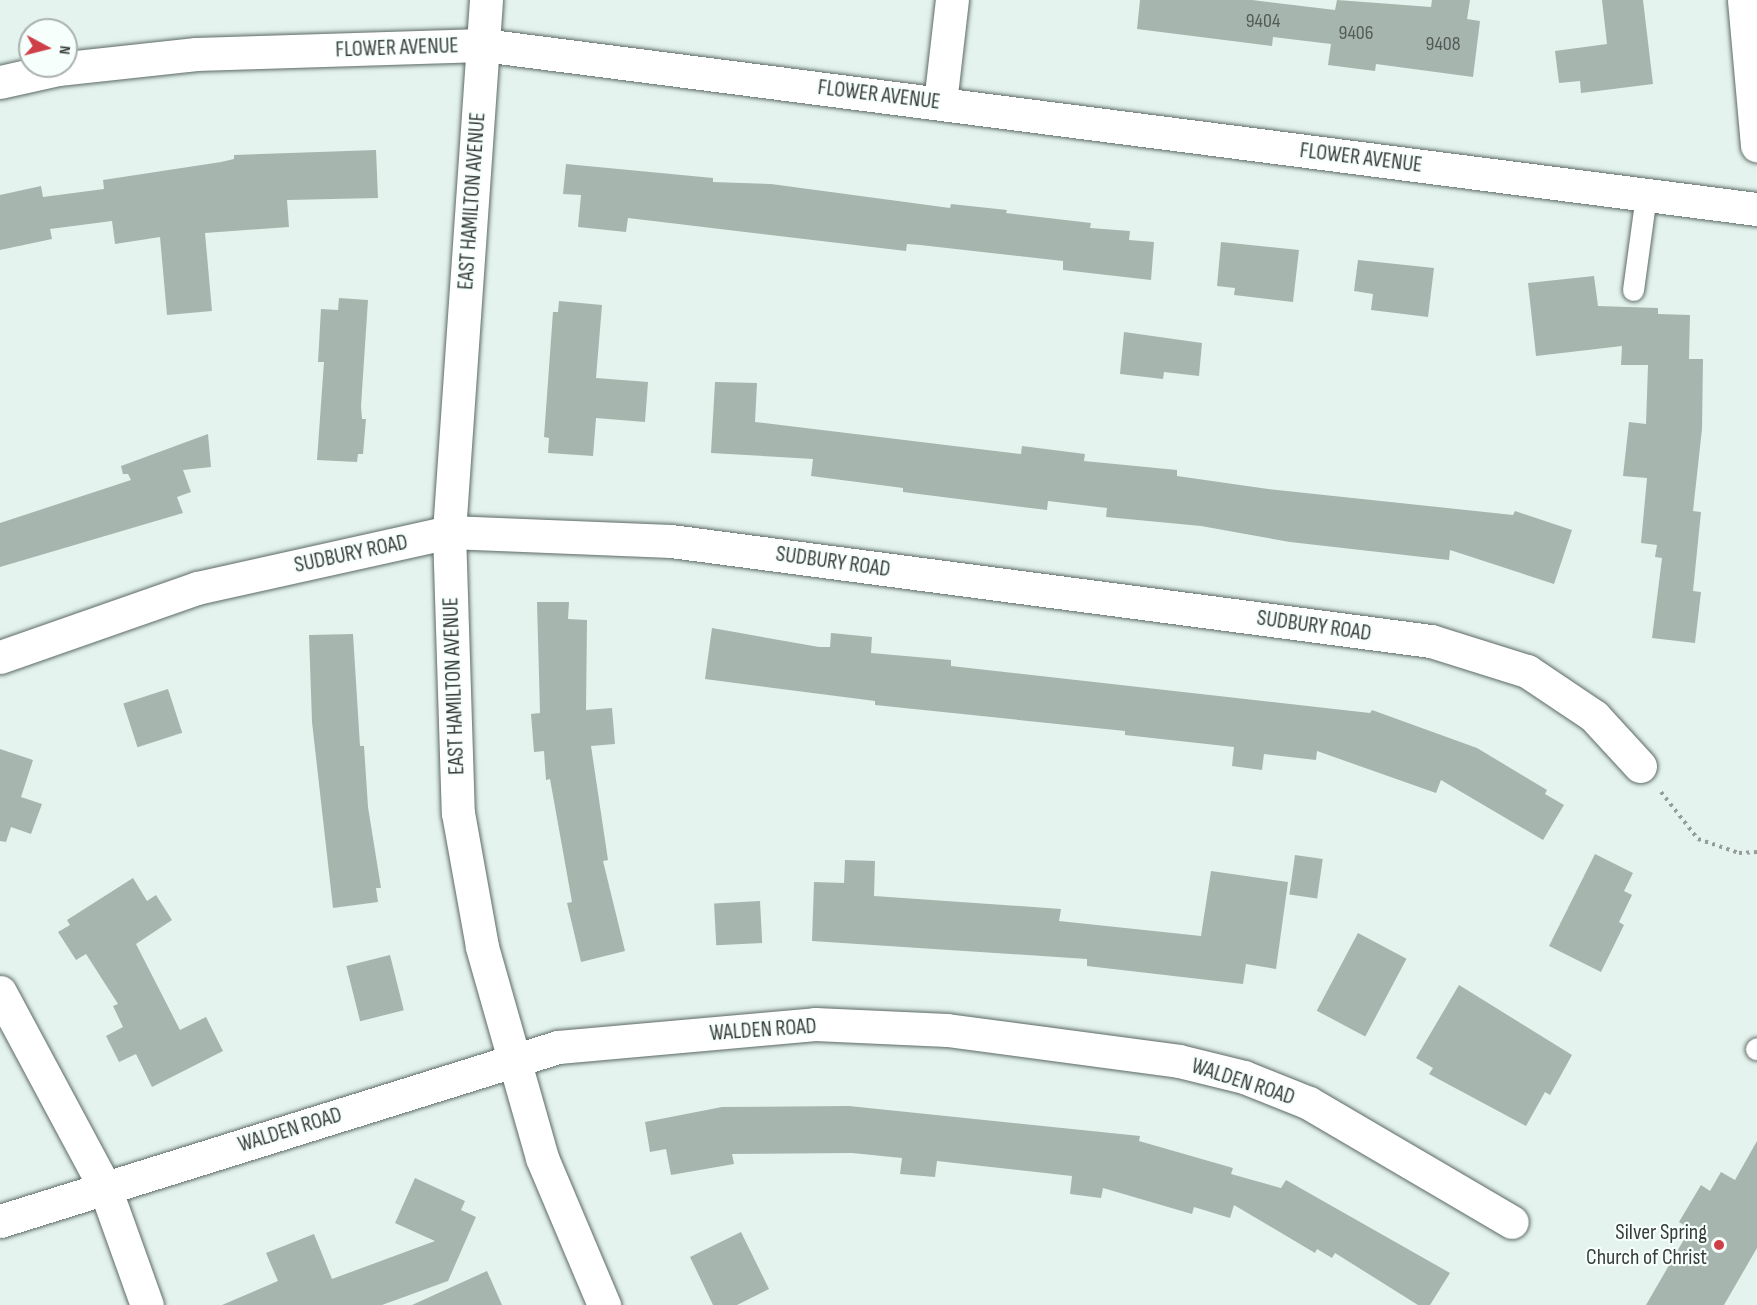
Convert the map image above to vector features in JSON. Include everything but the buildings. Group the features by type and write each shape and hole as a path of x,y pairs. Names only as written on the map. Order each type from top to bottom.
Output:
{"street":[{"name":"EAST HAMILTON AVENUE","path":"486,0 449,532 459,813 482,947 542,1158 604,1305"},
{"path":"940,103 952,0"},
{"path":"1744,0 1757,145"},
{"name":"FLOWER AVENUE","path":"0,82 58,69 196,54 483,45 1757,209"},
{"name":"SUDBURY ROAD","path":"0,657 197,588 449,532 672,541 1431,642 1527,671 1594,716 1640,766"},
{"path":"0,992 105,1188 147,1305"},
{"name":"WALDEN ROAD","path":"0,1221 558,1047 815,1024 947,1030 1179,1061 1244,1077 1309,1103 1512,1222"}],"lane":[{"path":"1633,290 1646,195"}],"path":[{"path":"1640,766 1698,839 1739,853 1757,852"}],"place":[{"name":"Silver Spring Church of Christ","path":"1719,1245"}]}
